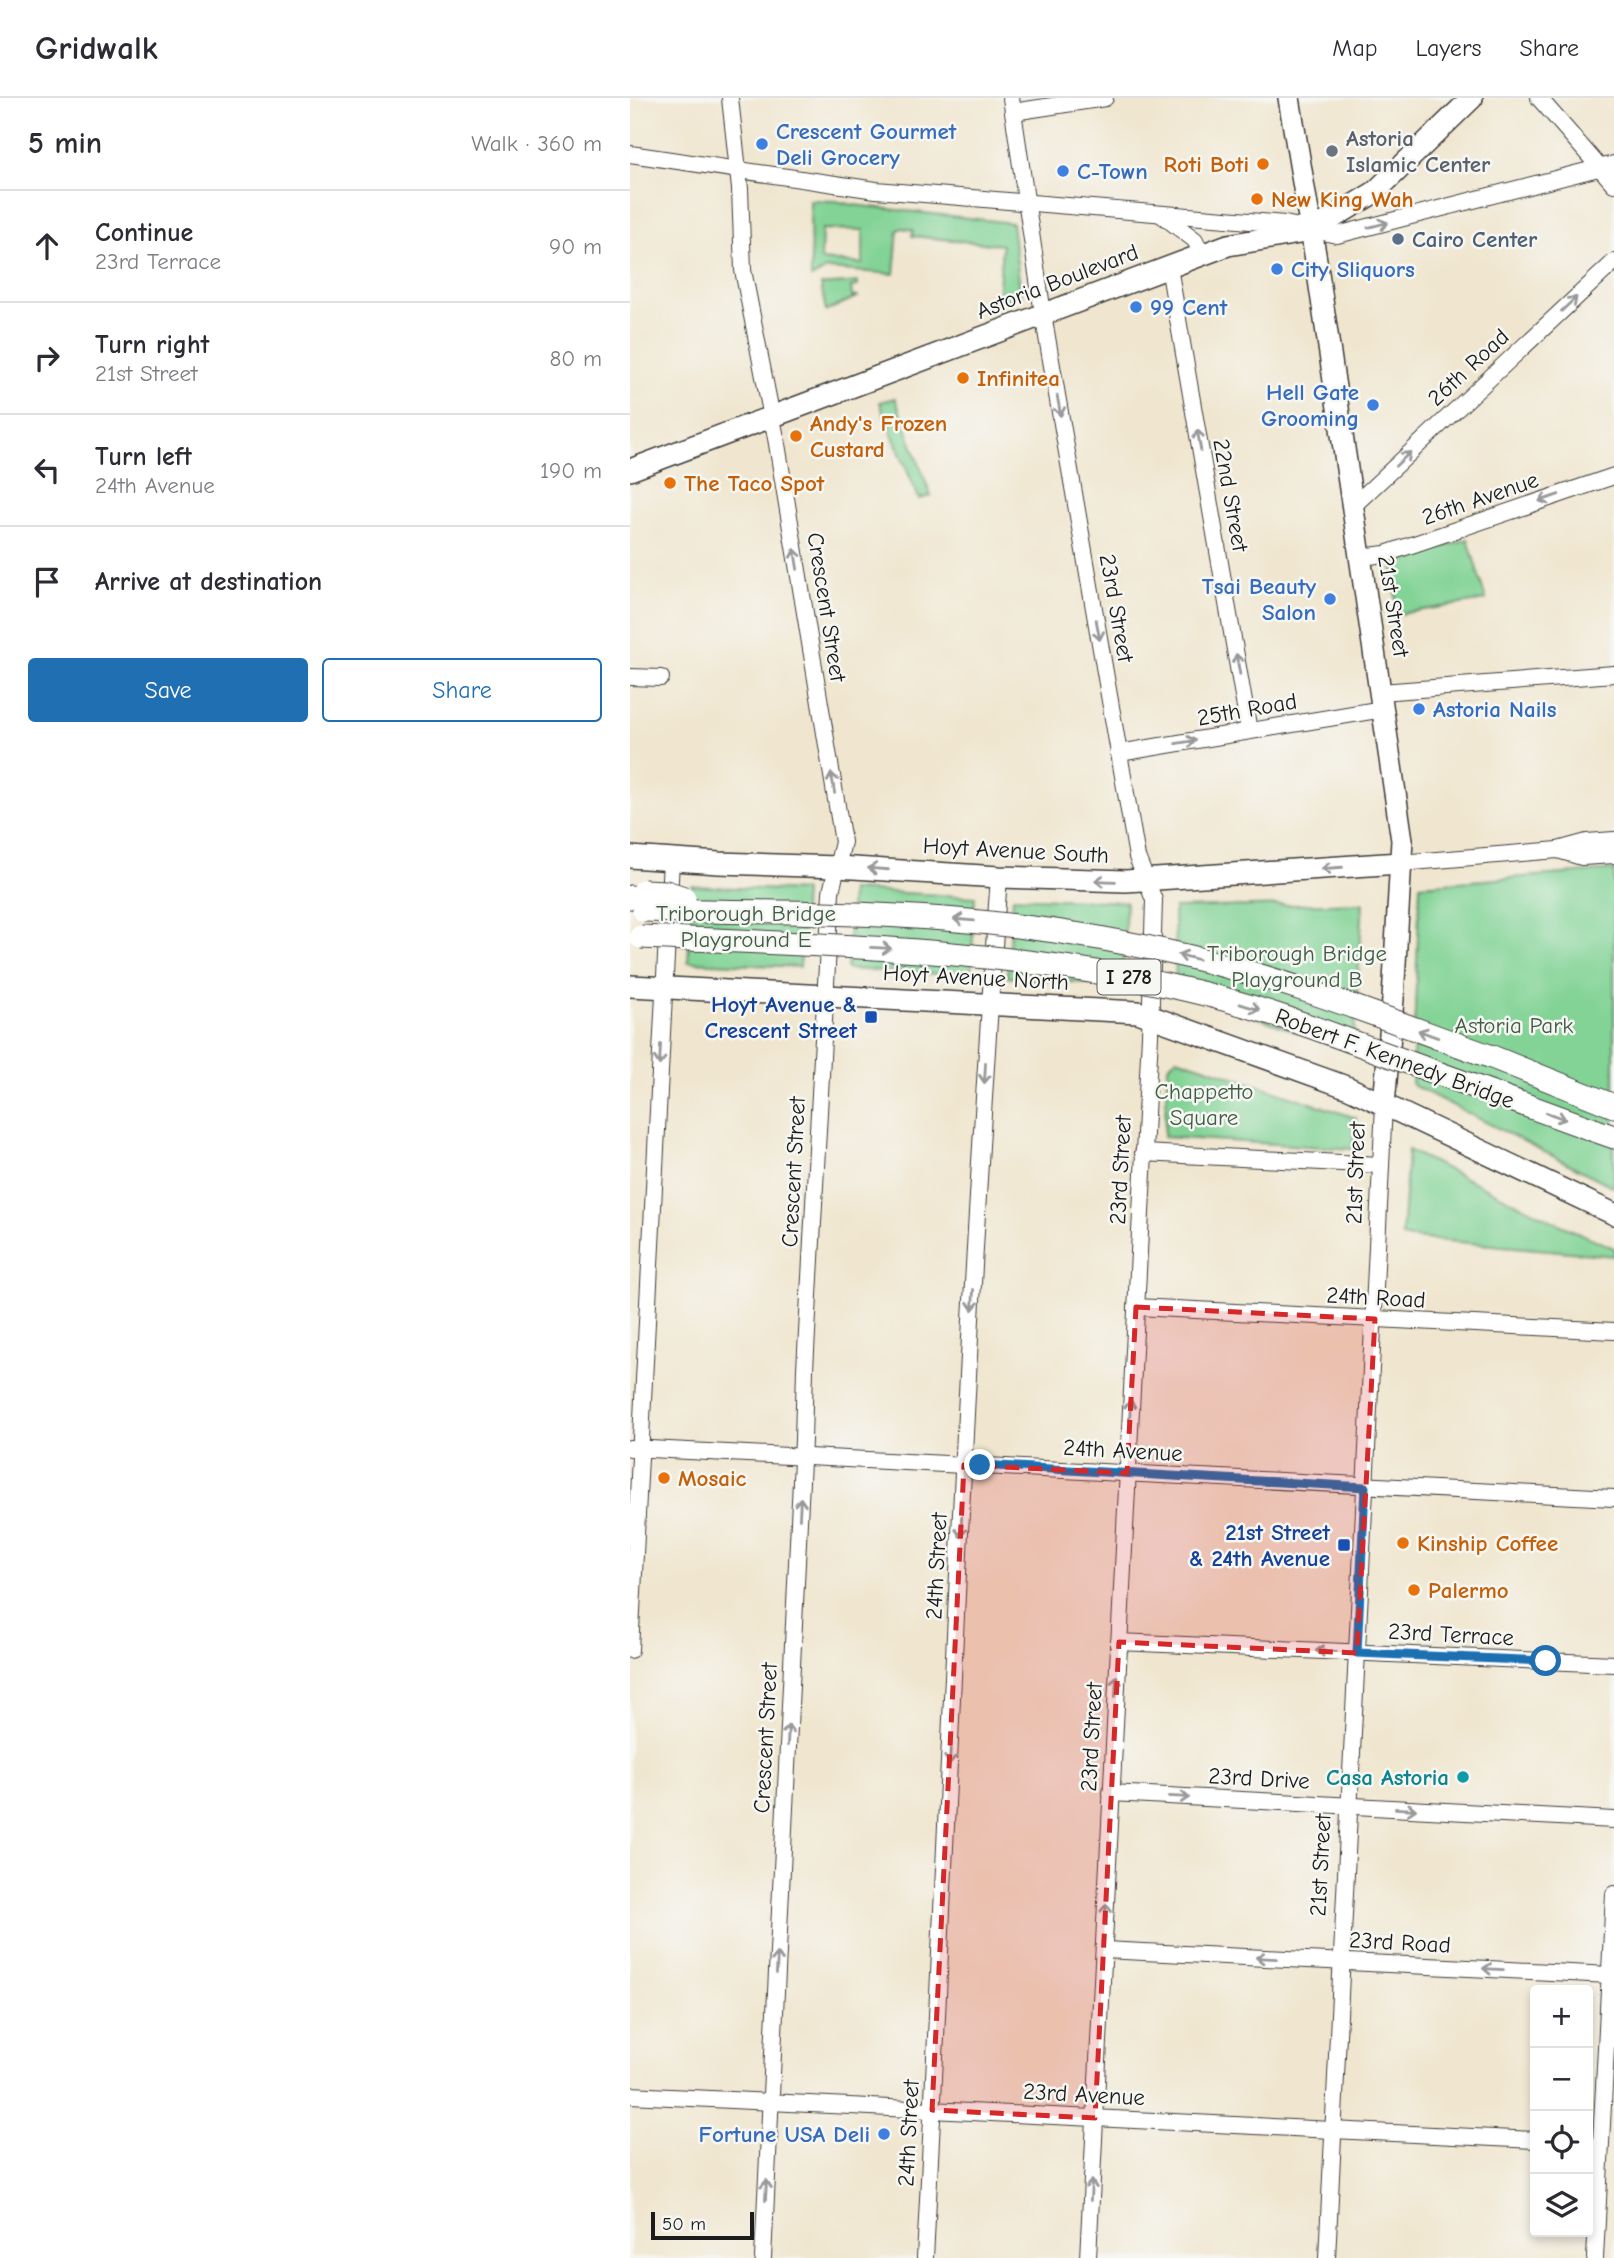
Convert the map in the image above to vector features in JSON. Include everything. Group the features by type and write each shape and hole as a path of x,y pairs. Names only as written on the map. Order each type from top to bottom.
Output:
{"highway":[{"path":"637,900 666,892 744,912"},
{"name":"I 278","path":"637,900 744,912"},
{"name":"Robert F. Kennedy Bridge","path":"744,912 894,916 981,922 1091,937 1187,956 1331,1000 1492,1057 1614,1106"},
{"name":"Robert F. Kennedy Bridge","path":"636,936 943,952 1042,962 1151,982 1235,1002 1328,1032 1614,1137"}],"main road":[{"name":"21st Street","path":"1289,98 1402,840 1384,1105"},
{"name":"Astoria Boulevard","path":"630,470 1228,245 1311,231 1375,192 1472,98"},
{"name":"Hoyt Avenue South","path":"630,858 1126,881 1400,863"},
{"name":"Hoyt Avenue North","path":"630,986 1151,1015 1349,1088 1614,1214"}],"street":[{"name":"Crescent Street","path":"730,98 738,170 743,270 843,842 831,886 805,1355 763,2258"},
{"path":"1012,105 1105,98"},
{"path":"1539,98 1606,165 1614,184"},
{"name":"23rd Street","path":"1012,105 1043,314 1137,857 1154,900 1151,1015 1088,2258"},
{"path":"630,154 876,190 1284,224 1337,235 1606,165"},
{"path":"1162,215 1195,240 1202,255"},
{"name":"26th Road","path":"1353,506 1614,262"},
{"name":"22nd Street","path":"1169,267 1249,731"},
{"name":"26th Avenue","path":"1361,557 1385,554 1614,476"},
{"name":"25th Road","path":"1119,754 1249,731 1382,700 1614,674"},
{"path":"630,677 661,678"},
{"path":"1400,863 1558,850 1587,842 1614,840"},
{"path":"1558,850 1583,857 1614,855"},
{"path":"630,1650 635,1448 671,860"},
{"name":"24th Street","path":"925,2258 964,1465 989,1004 999,877"},
{"name":"21st Street","path":"1327,2258 1384,1105"},
{"path":"1143,1153 1381,1165"},
{"name":"24th Road","path":"1136,1307 1614,1331"},
{"name":"24th Avenue","path":"635,1448 1614,1498"},
{"name":"23rd Terrace","path":"1119,1642 1614,1664"},
{"name":"23rd Drive","path":"1111,1793 1614,1821"},
{"path":"1595,2258 1594,2143 1610,1975 1614,1894"},
{"name":"23rd Road","path":"1104,1950 1610,1975"},
{"name":"23rd Avenue","path":"630,2095 1530,2140"}],"highlighted area":[{"path":"1136,1307 1375,1319 1357,1653 1119,1642 1095,2118 932,2110 964,1465 1127,1473"}],"green space":[{"path":"810,200 836,201 1012,223 1021,296 998,303 1002,245 912,236 913,230 902,228 898,230 894,274 827,269 811,278","holes":["822,229 863,230 863,264 821,260"]},
{"path":"858,282 858,286 851,287 852,297 859,296 826,311 821,285"},
{"path":"895,398 931,496 919,499 883,412 880,402"},
{"path":"1468,539 1486,600 1398,614 1392,564"},
{"name":"Astoria Park","path":"1614,870 1614,1187 1412,1085 1420,885"},
{"name":"Triborough Bridge Playground E","path":"692,886 804,891 800,967 688,962"},
{"path":"851,890 975,897 971,976 847,969"},
{"path":"1013,897 1126,902 1122,986 1007,977"},
{"name":"Triborough Bridge Playground B","path":"1363,903 1353,1052 1176,988 1174,908"},
{"name":"Chappetto Square","path":"1177,1058 1356,1118 1353,1149 1164,1137 1168,1066"},
{"path":"1408,1150 1614,1248 1614,1256 1402,1237"}],"place":[{"name":"Crescent Gourmet Deli Grocery","path":"762,144"},
{"name":"Astoria Islamic Center","path":"1332,151"},
{"name":"Roti Boti","path":"1263,164"},
{"name":"C-Town","path":"1063,171"},
{"name":"New King Wah","path":"1257,199"},
{"name":"Cairo Center","path":"1398,239"},
{"name":"City Sliquors","path":"1277,269"},
{"name":"99 Cent","path":"1136,307"},
{"name":"Infinitea","path":"963,378"},
{"name":"Hell Gate Grooming","path":"1373,405"},
{"name":"Andy's Frozen Custard","path":"796,436"},
{"name":"The Taco Spot","path":"670,483"},
{"name":"Tsai Beauty Salon","path":"1330,599"},
{"name":"Astoria Nails","path":"1419,709"},
{"name":"Hoyt Avenue & Crescent Street","path":"871,1017"},
{"name":"Mosaic","path":"664,1478"},
{"name":"Kinship Coffee","path":"1403,1543"},
{"name":"21st Street & 24th Avenue","path":"1344,1545"},
{"name":"Palermo","path":"1414,1590"},
{"name":"Casa Astoria","path":"1463,1777"},
{"name":"Fortune USA Deli","path":"884,2134"}],"route":[{"path":"980,1465 1365,1487 1357,1653 1546,1661"}]}
